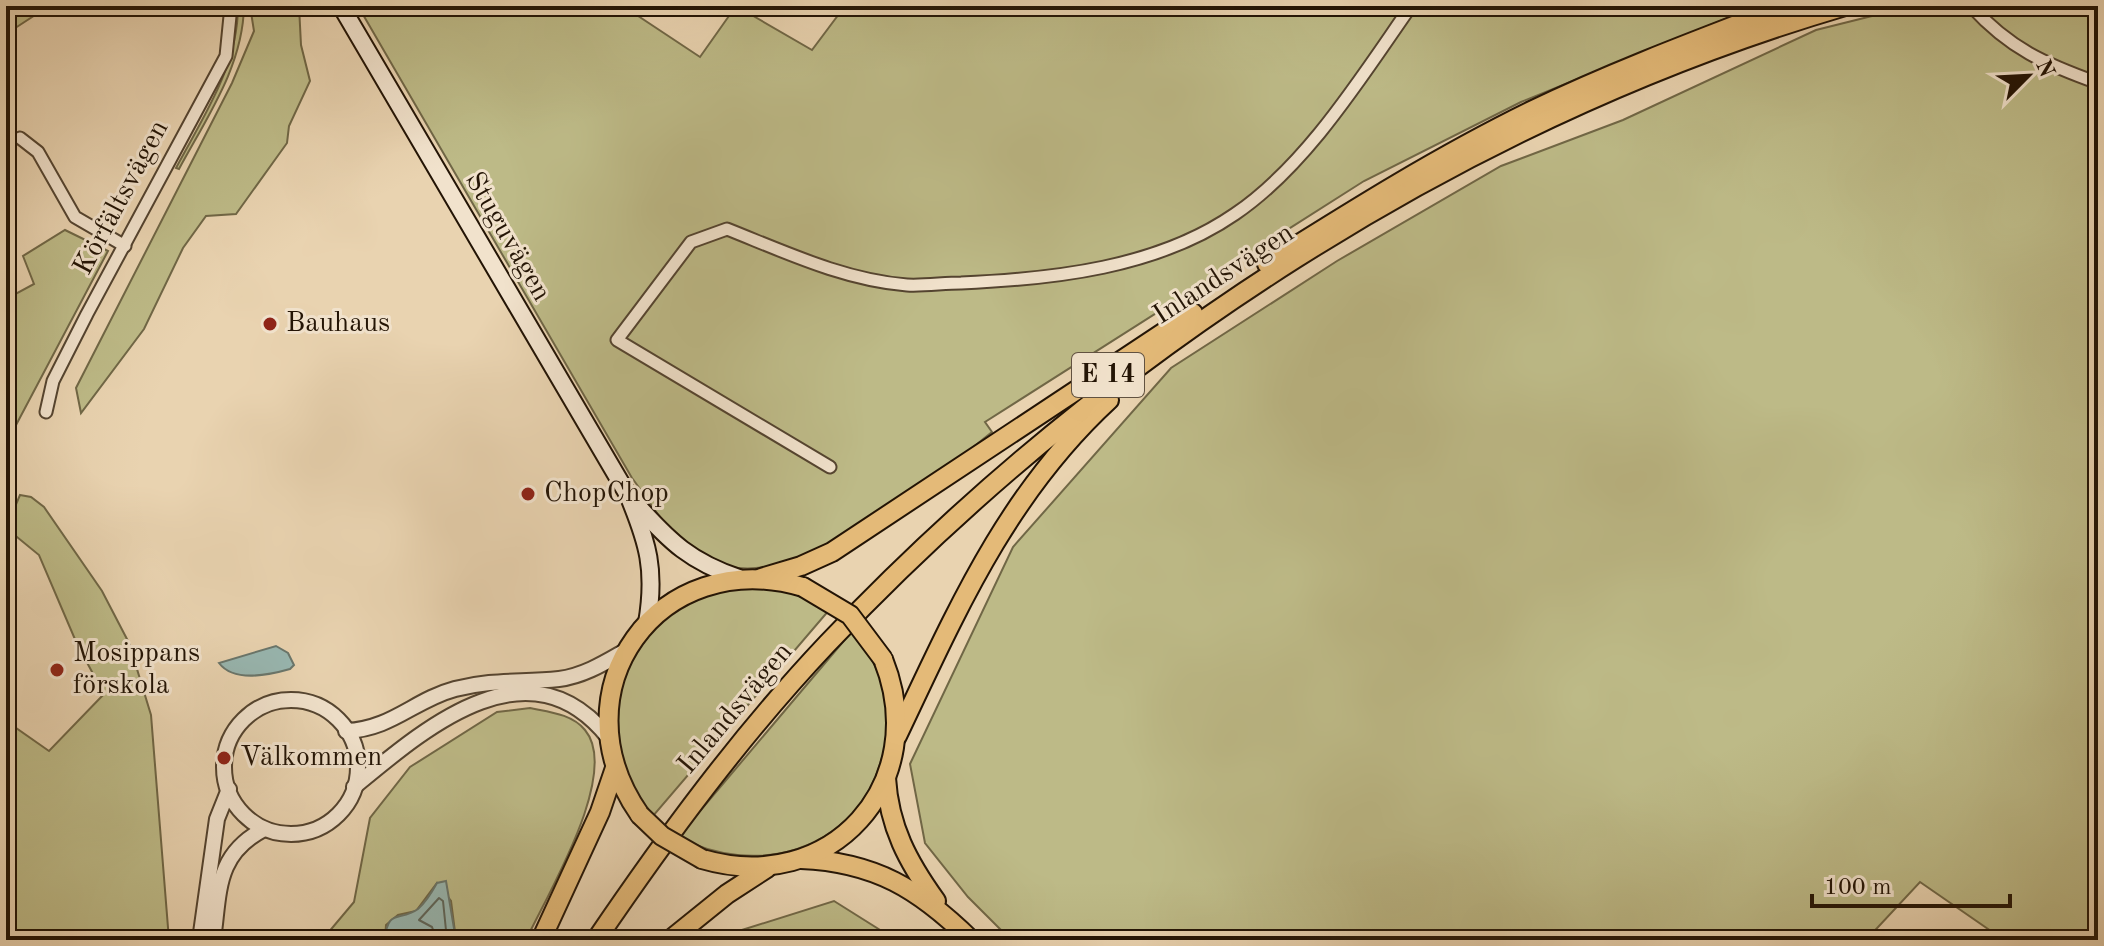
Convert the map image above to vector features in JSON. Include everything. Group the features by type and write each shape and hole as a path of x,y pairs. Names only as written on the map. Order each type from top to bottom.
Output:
{"main road":[{"name":"Stuguvägen","path":"341,6 628,495 650,553 653,574 647,623"},
{"name":"Inlandsvägen","path":"583,940 626,875 730,743 823,636 939,517 1103,379 1193,313 1405,177 1532,110 1786,6"},
{"name":"Inlandsvägen","path":"596,940 738,746 826,645 945,527 1090,402 1251,288 1391,204 1538,124 1664,71 1792,22 1845,6"},
{"path":"761,578 801,566 832,552 1193,313"},
{"path":"897,736 895,696 883,659 850,615 803,587 761,578 739,578 689,592 647,623 627,650 609,701 608,737 615,768 640,815 675,845 702,859 735,867 769,867 801,859 837,841 852,828 877,796 886,778 897,736 975,574 1014,508 1050,461 1101,407 1173,341"},
{"name":"Stuguvägen","path":"628,495 673,545 706,565 739,578"},
{"path":"541,940 600,812 615,768"},
{"path":"886,778 888,802 903,850 944,914"},
{"path":"801,859 839,861 871,869 901,884 944,914 971,940"},
{"path":"670,940 727,894 769,867"}],"street":[{"name":"Körfältsvägen","path":"46,412 53,381 226,56 231,6"},
{"path":"830,467 617,340 691,242 727,229 824,268 907,285 1048,279 1171,247 1235,215 1287,169 1352,89 1411,6"},
{"path":"1973,8 2004,40 2038,60 2098,83"},
{"path":"20,138 38,152 75,217 125,246"},
{"path":"346,731 387,724 450,691 492,681 560,679 601,665 627,650"},
{"path":"354,787 450,713 482,701 516,694 560,699 595,721 608,737"},
{"path":"283,701 306,702 323,709 346,731 358,761 354,787 343,809 323,826 297,834 264,829 241,811 229,789 224,770 230,740 244,720 258,709 283,701"},
{"path":"200,940 217,819 229,789"},
{"path":"213,940 220,881 230,856 242,840 264,829"}],"shaded area":[{"path":"6,6 49,6 6,34"},
{"path":"238,6 244,6 242,28 230,70 201,130 179,169 176,168 226,70"},
{"path":"250,6 299,6 301,45 310,81 289,126 287,143 236,214 206,216 183,248 144,329 81,413 76,388 232,83 254,31"},
{"path":"358,6 623,6 700,57 736,6 812,50 845,6 1757,6 1521,102 1364,181 985,422 992,432 888,512 845,538 802,558 760,568 720,565 685,545 657,513 632,478"},
{"path":"1912,6 2098,6 2098,940 2004,940 1920,882 1866,940 1011,940 968,897 925,843 910,764 1013,547 1171,368 1337,261 1501,166 1623,120 1816,30"},
{"path":"65,230 108,251 6,444 6,299 34,284 23,256"},
{"path":"20,495 31,497 44,507 102,591 129,643 151,715 169,940 6,940 6,721 49,751 104,694 77,644 39,555 6,528"},
{"path":"729,586 792,590 830,609 653,816 627,773 620,750 618,703 623,680 633,658 662,619 693,599"},
{"path":"853,630 878,672 887,701 888,718 886,743 879,767 865,796 846,820 823,837 796,849 768,855 738,855 707,849 678,837"},
{"path":"530,708 567,717 585,730 594,750 594,775 577,834 526,940 456,940 451,901 437,883 416,911 398,915 386,925 385,940 322,940 354,902 370,818 410,767 497,712"},
{"path":"834,901 896,940 726,940 742,930"}],"water":[{"path":"276,646 288,653 294,665 290,669 252,676 233,673 219,663"},
{"path":"446,881 456,940 431,940 425,932 409,940 385,940 388,923 418,909 437,883"}],"place":[{"name":"Bauhaus","path":"270,324"},
{"name":"ChopChop","path":"528,494"},
{"name":"Mosippans förskola","path":"57,670"},
{"name":"Välkommen","path":"224,758"}]}
